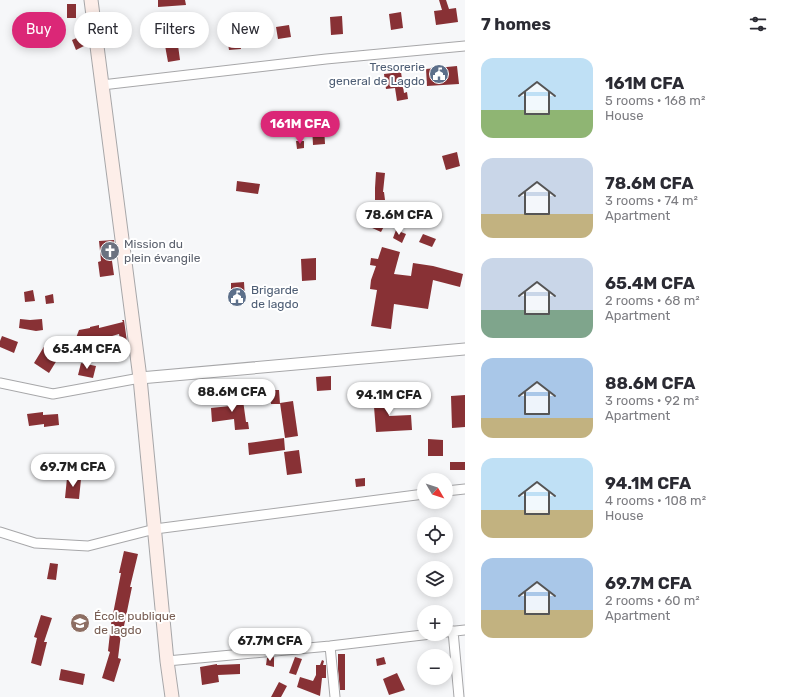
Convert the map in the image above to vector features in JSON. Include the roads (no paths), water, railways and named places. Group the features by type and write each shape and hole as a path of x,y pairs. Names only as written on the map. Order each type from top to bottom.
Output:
{"main road":[{"path":"92,0 140,378 172,697"}],"street":[{"path":"102,85 465,46"},
{"path":"0,383 53,394 140,378 465,349"},
{"path":"453,490 465,489"},
{"path":"0,532 35,543 88,546 155,529 417,495"},
{"path":"453,632 465,630"},
{"path":"168,661 330,646 417,636"},
{"path":"450,641 459,697"},
{"path":"330,646 335,697"}],"place":[{"name":"Tresorerie general de Lagdo","path":"439,74"},
{"name":"Mission du plein évangile","path":"110,251"},
{"name":"Brigarde de lagdo","path":"237,297"},
{"name":"École publique de lagdo","path":"80,623"}]}
